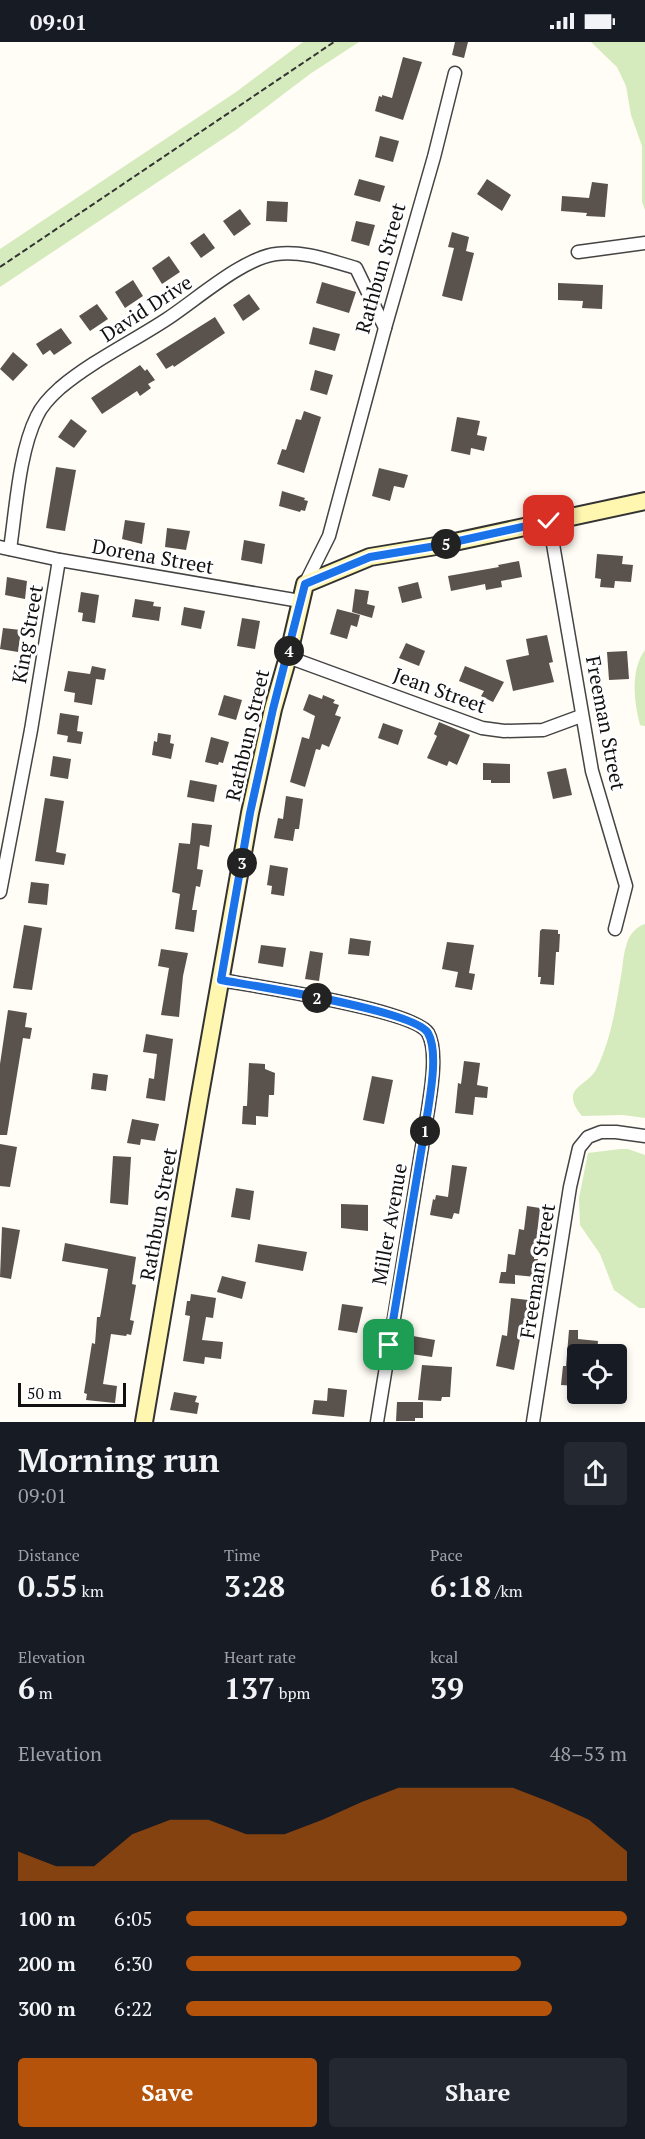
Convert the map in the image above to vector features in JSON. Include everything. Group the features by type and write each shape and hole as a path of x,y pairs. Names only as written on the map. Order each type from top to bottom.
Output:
{"street":[{"name":"Rathbun Street","path":"144,1422 250,813 273,709 305,584 329,536 455,74"},
{"path":"578,252 645,243"},
{"name":"David Drive","path":"5,548 29,436 45,402 59,388 79,374 168,319 238,270 275,254 290,253 323,258 356,268 385,328"},
{"path":"305,584 370,557 436,546 645,501"},
{"name":"Freeman Street","path":"549,521 592,771 626,886 615,928"},
{"name":"Dorena Street","path":"5,548 59,560 300,601"},
{"name":"King Street","path":"0,892 31,730 59,560"},
{"name":"Jean Street","path":"288,657 482,728 504,731 543,730 581,716"},
{"name":"Miller Avenue","path":"221,980 357,1006 407,1020 420,1025 428,1033 432,1058 430,1099 377,1422"},
{"name":"Freeman Street","path":"532,1422 576,1155 583,1142 594,1134 608,1131 645,1136"}],"path":[{"path":"0,267 334,42"}],"green space":[{"path":"303,42 359,42 310,74 236,130 0,287 0,249 236,92"},
{"path":"591,42 645,42 645,210 642,202 642,146 631,115 626,86 617,67"},
{"path":"645,650 645,726 640,725 636,706 635,676"},
{"path":"645,924 645,1118 623,1115 582,1116 575,1106 574,1093 597,1068 613,1020 626,946 634,931"},
{"path":"628,1149 645,1155 645,1308 639,1308 614,1290 600,1254 580,1225 579,1198 588,1153"}],"building":[{"path":"455,42 468,42 464,58 452,55"},
{"path":"403,57 422,62 403,120 375,111 379,96 392,98"},
{"path":"380,136 399,141 393,162 375,157"},
{"path":"359,179 385,186 380,202 354,195"},
{"path":"487,179 511,195 502,211 477,194"},
{"path":"592,182 608,184 605,217 561,211 562,196 589,198"},
{"path":"267,201 288,202 287,222 266,221"},
{"path":"240,209 251,224 234,236 223,221"},
{"path":"356,221 375,225 369,246 351,241"},
{"path":"452,232 469,237 466,251 474,253 462,301 442,296 454,248 448,247"},
{"path":"204,233 215,248 201,258 190,243"},
{"path":"169,256 180,272 162,284 152,268"},
{"path":"133,280 143,296 125,308 115,292"},
{"path":"322,282 356,292 349,313 316,303"},
{"path":"558,283 603,285 602,309 582,308 583,301 558,300"},
{"path":"249,294 260,309 243,321 233,305"},
{"path":"97,304 108,319 90,331 79,316"},
{"path":"215,317 225,333 174,367 173,365 166,369 156,354"},
{"path":"313,327 340,334 335,351 309,344"},
{"path":"61,328 72,343 54,355 50,350 43,355 36,344"},
{"path":"13,352 28,365 13,381 0,369"},
{"path":"140,365 145,371 147,369 155,380 148,384 151,388 140,396 137,391 102,414 91,398"},
{"path":"315,370 333,375 327,395 310,390"},
{"path":"304,411 321,417 304,473 277,464 282,449 286,450 296,419 301,420"},
{"path":"457,417 480,421 477,435 487,437 484,451 471,448 470,455 451,451"},
{"path":"71,419 87,431 74,448 58,437"},
{"path":"56,467 76,470 65,531 46,528"},
{"path":"379,468 408,475 404,488 394,486 390,501 372,496"},
{"path":"282,491 305,498 304,500 308,501 305,511 300,512 279,506"},
{"path":"125,520 145,523 142,544 122,539"},
{"path":"167,528 190,531 186,550 165,547"},
{"path":"244,540 265,544 262,564 241,560"},
{"path":"597,554 623,556 622,564 633,565 631,582 615,581 614,588 600,587 601,579 595,578"},
{"path":"519,561 522,577 501,581 502,587 486,590 485,584 451,591 448,576"},
{"path":"7,577 27,581 25,599 5,595"},
{"path":"418,582 422,598 402,603 398,587"},
{"path":"355,589 369,591 367,604 375,606 372,618 352,612"},
{"path":"81,592 99,595 95,623 82,621 83,613 78,612"},
{"path":"135,599 154,602 153,606 161,607 159,621 132,617"},
{"path":"184,607 205,611 201,629 181,625"},
{"path":"337,609 360,615 357,627 351,625 347,639 330,634"},
{"path":"242,618 260,621 255,649 237,646"},
{"path":"3,628 21,630 18,652 0,649"},
{"path":"547,635 553,662 549,663 554,682 513,691 506,660 529,655 526,639"},
{"path":"406,643 425,651 419,666 399,658"},
{"path":"627,651 629,679 609,680 607,652"},
{"path":"92,666 106,669 104,680 96,679 92,705 74,702 75,693 64,691 68,671 90,674"},
{"path":"465,666 504,682 493,702 481,696 484,691 459,681"},
{"path":"309,694 322,699 323,695 335,700 333,703 339,705 335,715 341,717 329,747 322,744 320,750 316,749 305,787 290,782 302,737 309,739 315,716 303,710"},
{"path":"224,695 242,700 236,720 218,715"},
{"path":"60,713 79,716 77,731 83,732 81,744 67,742 68,736 57,734"},
{"path":"439,722 470,735 457,765 449,761 447,766 427,758 437,736 434,734"},
{"path":"383,723 403,730 398,745 378,738"},
{"path":"158,733 171,735 170,743 174,744 171,759 152,755"},
{"path":"211,737 229,742 223,763 219,762 218,765 205,762"},
{"path":"53,756 71,759 68,779 50,776"},
{"path":"483,763 510,764 510,783 491,783 491,780 483,780"},
{"path":"566,768 572,795 553,799 547,772"},
{"path":"190,780 217,785 214,802 187,797"},
{"path":"286,796 303,799 299,829 295,829 293,841 274,838 278,818 283,819"},
{"path":"45,798 64,801 56,852 66,854 64,865 35,861"},
{"path":"192,823 212,825 209,847 200,845 197,869 203,870 200,887 196,886 192,910 197,910 194,932 175,929 180,894 172,892 179,843 190,844"},
{"path":"270,865 288,868 284,896 271,894 272,886 267,885"},
{"path":"31,882 49,884 47,905 28,903"},
{"path":"24,925 42,928 32,990 13,988"},
{"path":"542,929 558,930 560,934 559,952 556,952 554,985 540,984 541,977 538,977 540,931"},
{"path":"350,938 371,941 369,956 348,954"},
{"path":"447,942 474,945 469,973 475,974 472,990 455,987 458,972 442,969"},
{"path":"261,945 286,948 283,967 258,963"},
{"path":"161,949 188,953 179,1017 161,1015 169,968 158,966"},
{"path":"310,951 323,953 319,981 305,979"},
{"path":"8,1010 27,1013 25,1027 32,1028 30,1039 23,1038 7,1135 0,1135 0,1064"},
{"path":"146,1034 173,1039 165,1101 146,1098 149,1078 154,1079 157,1054 143,1052"},
{"path":"464,1061 480,1063 477,1085 488,1087 487,1098 475,1097 473,1115 455,1113 458,1083 461,1084"},
{"path":"249,1063 265,1064 265,1069 275,1073 274,1095 269,1095 268,1117 256,1116 256,1125 242,1124 243,1106 247,1106"},
{"path":"93,1073 108,1075 106,1091 91,1089"},
{"path":"372,1076 393,1080 384,1124 363,1120"},
{"path":"132,1119 159,1124 155,1141 141,1139 140,1145 127,1143"},
{"path":"0,1144 17,1147 10,1187 0,1186"},
{"path":"113,1156 131,1157 128,1205 110,1203"},
{"path":"452,1165 467,1167 459,1214 454,1213 452,1219 430,1215 436,1195 448,1197"},
{"path":"236,1188 254,1191 250,1220 231,1217"},
{"path":"341,1204 368,1205 368,1231 341,1228"},
{"path":"527,1206 540,1208 534,1259 538,1259 536,1277 515,1275 515,1284 499,1283 501,1272 506,1272 508,1254 515,1255 519,1229 524,1230"},
{"path":"2,1227 20,1230 11,1279 0,1277"},
{"path":"65,1243 136,1257 132,1284 136,1285 130,1320 134,1321 131,1335 111,1334 103,1384 117,1386 115,1403 86,1400 87,1394 84,1393 108,1269 62,1261"},
{"path":"258,1244 307,1252 303,1271 255,1262"},
{"path":"222,1276 246,1282 242,1299 217,1292"},
{"path":"191,1294 216,1298 213,1318 206,1317 202,1340 223,1342 221,1359 205,1357 204,1364 183,1361 190,1316 185,1315 187,1301 190,1301"},
{"path":"511,1298 528,1300 526,1323 523,1323 514,1370 496,1366 502,1335 507,1336"},
{"path":"342,1304 363,1307 357,1333 338,1330"},
{"path":"569,1330 578,1330 578,1339 598,1341 598,1344 568,1344"},
{"path":"413,1336 435,1340 432,1357 411,1354"},
{"path":"567,1354 567,1385 561,1385 563,1366 566,1366"},
{"path":"422,1365 452,1367 450,1397 442,1397 441,1401 418,1400"},
{"path":"328,1388 347,1390 344,1417 312,1414 314,1400 327,1401"},
{"path":"174,1392 197,1396 195,1402 199,1403 197,1414 170,1410"},
{"path":"397,1402 423,1402 423,1418 415,1418 415,1421 396,1421"}],"route":[{"path":"389,1345 428,1110 432,1075 431,1044 428,1033 420,1025 407,1020 336,1001 221,980 250,813 273,709 305,584 370,557 436,546 549,521"}]}
